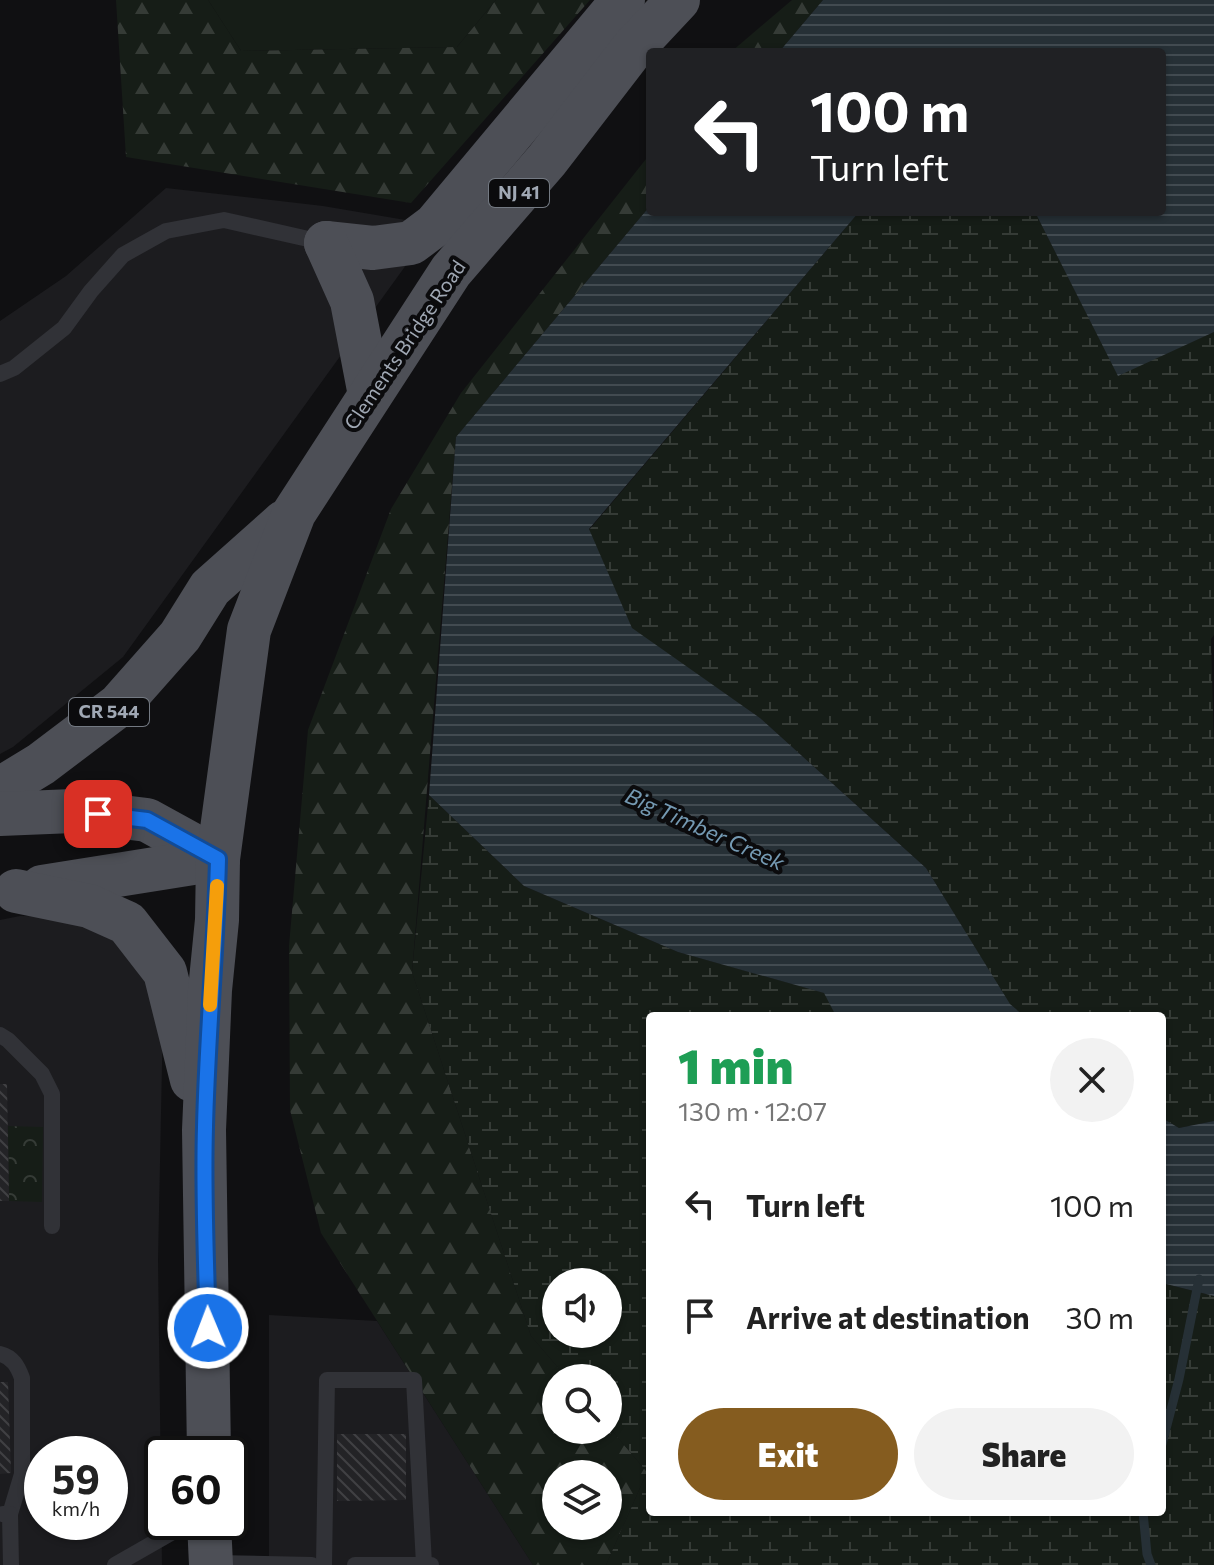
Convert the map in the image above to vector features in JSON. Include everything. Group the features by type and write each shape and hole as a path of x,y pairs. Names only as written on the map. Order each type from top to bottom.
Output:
{"main road":[{"path":"326,243 373,248 411,243 435,225 623,0"},
{"name":"Clements Bridge Road","path":"218,859 249,630 294,513 451,271 547,160 634,47 678,0"},
{"path":"326,243 352,301 370,395"},
{"name":"Clements Bridge Road","path":"0,789 41,764 119,705 180,636 210,588 294,513"},
{"path":"0,814 73,811 147,820 218,859"},
{"path":"8,893 218,859"},
{"name":"NJ 41","path":"209,1436 204,1130 218,859"},
{"path":"8,893 89,906 127,923 165,972 204,1130"}],"lane":[{"path":"0,374 14,368 64,328 123,255 166,231 224,220 326,243"},
{"path":"0,1035 42,1074 52,1094 52,1226"},
{"path":"0,1354 7,1356 17,1366 22,1378 22,1474 5,1514 11,1565"},
{"path":"324,1565 327,1380 414,1380 428,1564 355,1565"},
{"path":"115,1565 159,1540"},
{"path":"211,1550 312,1565"}],"shaded area":[{"path":"166,188 323,206 435,225 123,657 13,747 0,754 0,321 66,276"},
{"path":"20,916 91,917 146,963 163,1016 158,1260 160,1436 144,1436 144,1540 162,1540 162,1565 0,1565 0,920"},
{"path":"269,1315 377,1321 533,1565 269,1565"}],"green space":[{"path":"116,0 208,0 241,51 457,47 496,0 590,0 411,203 126,157"},
{"path":"208,0 496,0 457,47 241,51"},
{"path":"792,0 823,0 782,48 736,48"},
{"path":"646,159 646,211 456,437 412,972 531,1336 555,1364 542,1364 542,1444 622,1443 646,1471 622,1529 622,1460 542,1460 542,1540 617,1540 606,1565 533,1565 321,1233 290,1110 289,946 308,730 391,509 461,393"},
{"path":"856,216 1037,216 1118,375 1214,332 1214,635 1211,639 1214,1121 1179,1128 1166,1120 1166,1012 1019,1012 1010,1005 926,868 760,718 632,629 589,530"},
{"path":"429,795 524,886 678,952 825,993 834,1012 646,1012 646,1471 622,1443 622,1364 555,1364 531,1336 412,972"},
{"path":"8,1126 43,1127 42,1202 9,1201"},
{"path":"1166,1284 1214,1296 1214,1565 606,1565 617,1540 622,1540 622,1529 646,1474 646,1516 1166,1516"}],"water":[{"path":"823,0 1214,0 1214,332 1118,376 1037,216 1166,216 1166,48 782,48"},
{"name":"Big Timber Creek","path":"646,211 646,216 856,216 589,529 632,628 760,718 926,868 1010,1004 1019,1012 834,1012 824,993 678,952 524,886 429,795 456,437"},
{"path":"1166,1120 1179,1128 1214,1121 1214,1296 1166,1284"}],"building":[{"path":"0,1084 7,1084 9,1201 0,1201"},
{"path":"0,1382 8,1382 11,1473 0,1474"},
{"path":"337,1434 406,1434 406,1500 337,1501"}],"waterway":[{"path":"1166,1429 1199,1279"},
{"path":"1143,1516 1151,1565"}],"slow traffic":[{"path":"210,1005 217,886"}],"route":[{"path":"98,814 147,820 218,859 204,1130 208,1328"}]}
